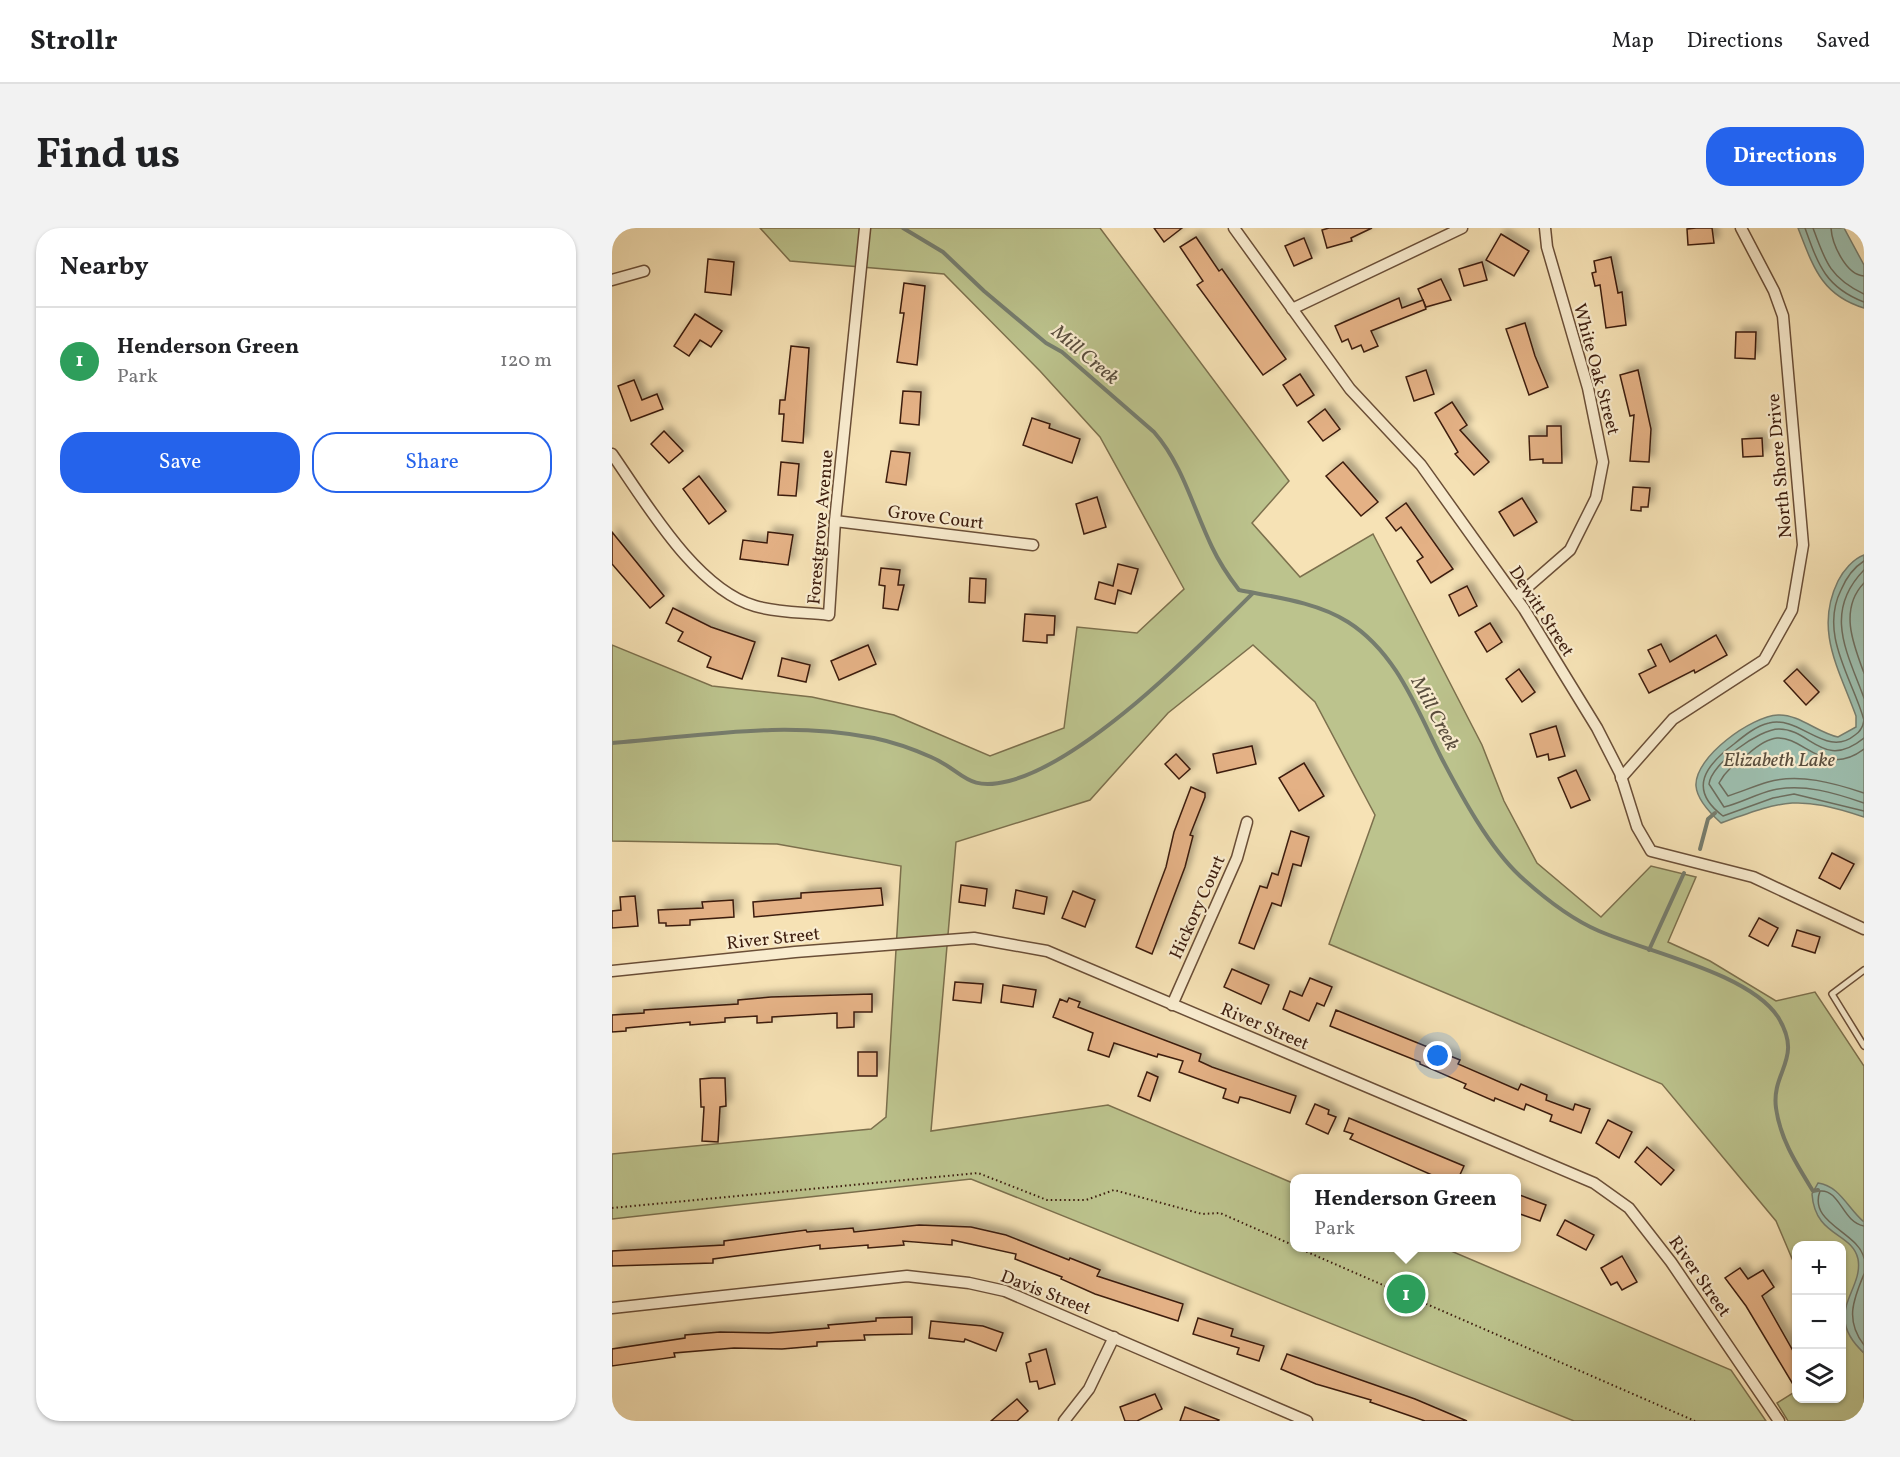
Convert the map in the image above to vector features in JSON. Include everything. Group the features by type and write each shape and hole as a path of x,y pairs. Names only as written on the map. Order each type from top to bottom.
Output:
{"street":[{"name":"Forestgrove Avenue","path":"612,454 676,546 717,586 755,606 829,615 835,521 865,228"},
{"name":"Dewitt Street","path":"1234,228 1350,389 1421,465 1516,597 1597,728 1622,778 1637,827 1651,851 1753,877 1864,929"},
{"path":"1292,309 1462,228"},
{"name":"White Oak Street","path":"1516,597 1570,550 1596,498 1603,462 1588,388 1547,247 1545,228"},
{"name":"North Shore Drive","path":"1622,778 1673,719 1764,660 1792,610 1803,545 1783,316 1774,291 1741,228"},
{"path":"612,280 644,272"},
{"name":"Grove Court","path":"835,521 1033,545"},
{"name":"Hickory Court","path":"1172,1005 1237,858 1247,822"},
{"name":"River Street","path":"612,971 795,952 974,938 1047,951 1594,1183 1629,1208 1664,1253 1779,1421"},
{"name":"Davis Street","path":"612,1308 907,1276 969,1283 1005,1291 1307,1421"},
{"path":"1064,1421 1089,1389 1114,1337"}],"lane":[{"path":"1864,970 1832,994 1864,1046"}],"path":[{"path":"612,1208 978,1173 1047,1200 1086,1200 1114,1190 1202,1214 1220,1213 1290,1244"},
{"path":"1308,1252 1695,1421"}],"green space":[{"path":"760,228 1100,228 1289,481 1252,523 1300,577 1373,534 1482,745 1504,801 1537,863 1601,917 1651,866 1696,877 1668,942 1710,961 1776,1001 1815,992 1864,1066 1864,1336 1861,1350 1864,1353 1864,1421 1788,1421 1777,1403 1792,1394 1792,1403 1846,1403 1846,1241 1792,1241 1792,1259 1776,1221 1662,1084 1329,944 1375,815 1315,702 1253,645 1168,713 1090,800 956,842 931,1131 1108,1105 1290,1182 1290,1252 1453,1252 1731,1370 1766,1421 1574,1421 971,1179 612,1219 612,1154 871,1129 886,1117 901,866 777,844 612,841 612,645 712,686 812,697 894,715 990,756 1064,728 1077,627 1137,633 1184,589 1100,437 1040,371 944,274 790,261"}],"water":[{"path":"1798,228 1844,228 1864,265 1864,308 1849,302 1828,287 1814,267"},
{"name":"Elizabeth Lake","path":"1864,555 1864,817 1822,805 1791,803 1761,809 1721,823 1699,796 1696,786 1698,775 1714,751 1740,730 1754,722 1778,715 1793,717 1838,737 1856,727 1856,716 1832,649 1828,616 1831,599 1840,577 1852,562"},
{"path":"1818,1183 1826,1185 1838,1193 1864,1222 1864,1353 1852,1339 1846,1326 1846,1308 1858,1271 1858,1259 1849,1244 1826,1226 1820,1218 1812,1194"}],"building":[{"path":"1154,228 1182,228 1164,242"},
{"path":"1372,228 1351,238 1352,241 1327,248 1322,230"},
{"path":"1712,228 1714,243 1688,245 1687,229"},
{"path":"1501,234 1529,251 1514,276 1486,260"},
{"path":"1196,237 1219,271 1222,269 1286,359 1263,375 1197,285 1203,281 1180,247"},
{"path":"1304,238 1312,258 1294,266 1285,246"},
{"path":"1611,257 1618,293 1622,292 1626,325 1606,328 1600,285 1595,286 1592,273 1596,272 1594,261"},
{"path":"708,259 734,262 731,295 705,292"},
{"path":"1482,262 1487,280 1464,286 1459,269"},
{"path":"1441,279 1451,300 1426,307 1418,289"},
{"path":"904,283 925,286 917,365 897,362 904,313 900,313"},
{"path":"1399,298 1402,308 1423,300 1426,309 1371,331 1378,346 1364,352 1361,345 1352,349 1348,339 1342,342 1335,326"},
{"path":"695,314 722,331 711,347 700,340 689,356 674,346"},
{"path":"1525,323 1548,387 1529,395 1506,329"},
{"path":"1736,332 1756,332 1755,359 1735,358"},
{"path":"791,346 809,348 803,443 782,441 784,414 779,414 780,400 785,400"},
{"path":"1426,370 1434,394 1414,401 1406,377"},
{"path":"1638,370 1651,429 1649,462 1630,461 1634,415 1630,416 1620,375"},
{"path":"1300,374 1314,395 1297,406 1283,385"},
{"path":"634,380 642,400 657,394 663,409 631,421 618,386"},
{"path":"903,391 921,392 919,425 900,423"},
{"path":"1452,402 1467,425 1460,430 1489,462 1474,475 1455,454 1458,452 1435,413"},
{"path":"1325,409 1340,429 1323,441 1308,422"},
{"path":"1032,418 1050,424 1049,428 1080,439 1072,463 1023,445"},
{"path":"1547,426 1561,426 1562,463 1543,463 1543,459 1530,460 1529,436 1547,436"},
{"path":"664,431 683,451 669,463 651,444"},
{"path":"1762,438 1763,456 1743,457 1742,439"},
{"path":"891,451 910,453 906,485 886,482"},
{"path":"781,462 799,464 796,496 778,495"},
{"path":"1343,462 1378,502 1361,516 1326,476"},
{"path":"699,476 726,511 709,524 683,489"},
{"path":"1633,487 1650,488 1648,507 1641,507 1641,511 1631,510"},
{"path":"1097,497 1106,527 1084,534 1076,504"},
{"path":"1522,498 1537,522 1514,536 1499,512"},
{"path":"1406,503 1453,569 1431,583 1417,561 1423,557 1401,527 1396,531 1386,518"},
{"path":"612,532 664,596 650,608 612,564"},
{"path":"768,532 793,535 788,565 740,559 743,540 767,543"},
{"path":"1118,564 1138,569 1131,594 1118,590 1115,604 1095,599 1099,582 1113,586"},
{"path":"881,568 900,570 898,585 904,585 898,610 883,608 885,586 879,585"},
{"path":"970,578 986,579 985,603 969,602"},
{"path":"1467,586 1477,606 1459,616 1449,595"},
{"path":"673,608 711,627 755,642 742,679 707,667 711,657 678,641 683,632 666,623"},
{"path":"1025,614 1055,616 1054,635 1047,635 1047,643 1023,641"},
{"path":"1490,623 1502,642 1487,652 1475,632"},
{"path":"1716,635 1727,655 1695,673 1694,670 1649,693 1639,674 1656,666 1648,650 1661,644 1670,662"},
{"path":"868,645 876,664 839,680 831,661"},
{"path":"782,658 810,665 806,682 778,676"},
{"path":"1519,669 1535,692 1522,702 1506,679"},
{"path":"1797,669 1819,692 1806,705 1784,681"},
{"path":"1556,726 1565,756 1549,760 1548,754 1537,757 1530,734"},
{"path":"1252,746 1256,764 1217,773 1213,754"},
{"path":"1176,754 1190,769 1179,779 1165,764"},
{"path":"1304,763 1324,796 1299,811 1279,778"},
{"path":"1576,770 1590,800 1571,808 1558,778"},
{"path":"1191,787 1205,793 1205,797 1190,835 1193,836 1185,867 1152,954 1136,947 1166,867 1174,832"},
{"path":"1291,831 1309,837 1301,866 1293,864 1281,906 1272,903 1254,949 1239,943 1260,886 1267,888 1272,873 1278,875"},
{"path":"1832,853 1854,864 1840,889 1819,878"},
{"path":"961,885 987,889 985,906 959,902"},
{"path":"881,888 883,905 754,917 753,902 801,898 801,893"},
{"path":"1016,890 1047,897 1044,914 1013,908"},
{"path":"1073,891 1095,900 1085,927 1062,918"},
{"path":"635,896 638,926 612,928 612,911 621,910 620,897"},
{"path":"733,900 734,917 690,920 690,925 666,926 666,923 659,923 658,910 703,908 702,902"},
{"path":"1759,918 1778,928 1768,946 1749,936"},
{"path":"1797,930 1820,937 1815,953 1792,946"},
{"path":"1232,969 1269,985 1261,1004 1224,987"},
{"path":"1310,978 1332,987 1324,1006 1317,1003 1309,1021 1283,1009 1290,991 1302,996"},
{"path":"955,982 983,984 981,1003 953,1000"},
{"path":"1003,985 1036,990 1033,1007 1001,1002"},
{"path":"872,994 872,1012 854,1012 854,1027 837,1028 837,1013 772,1017 772,1022 757,1023 757,1016 725,1018 725,1022 690,1025 690,1022 626,1028 626,1031 612,1032 612,1015 644,1013 644,1010 738,1004 738,1000 771,997"},
{"path":"1069,998 1080,1002 1078,1007 1201,1054 1199,1061 1212,1067 1296,1096 1290,1113 1249,1099 1240,1097 1238,1103 1223,1098 1226,1089 1179,1072 1183,1061 1158,1054 1157,1057 1114,1043 1109,1057 1088,1050 1093,1033 1053,1017 1060,999 1067,1002"},
{"path":"1336,1010 1460,1060 1458,1064 1518,1090 1521,1084 1547,1095 1546,1100 1573,1110 1575,1104 1590,1109 1581,1133 1550,1121 1552,1115 1526,1104 1524,1110 1495,1098 1494,1101 1464,1088 1466,1084 1420,1064 1420,1062 1330,1026"},
{"path":"858,1052 877,1052 877,1076 858,1076"},
{"path":"1147,1072 1158,1077 1150,1101 1138,1096"},
{"path":"725,1078 726,1106 720,1107 718,1142 702,1141 704,1107 701,1107 700,1079"},
{"path":"1315,1104 1329,1110 1328,1114 1336,1117 1328,1134 1306,1124"},
{"path":"1349,1118 1464,1166 1460,1174 1430,1174 1350,1139 1353,1134 1344,1131"},
{"path":"1608,1120 1632,1132 1619,1158 1596,1143"},
{"path":"1647,1147 1674,1170 1661,1185 1635,1162"},
{"path":"1521,1196 1546,1205 1540,1221 1521,1214"},
{"path":"1565,1220 1594,1235 1586,1250 1557,1235"},
{"path":"919,1225 971,1227 1006,1235 1069,1260 1070,1258 1100,1270 1097,1276 1183,1304 1178,1321 1095,1294 1061,1279 1062,1277 1015,1259 1016,1254 952,1240 952,1245 903,1241 904,1245 820,1249 820,1245 713,1259 713,1263 612,1266 612,1251 724,1245 724,1241 806,1230 807,1232 853,1228 854,1232"},
{"path":"1622,1256 1637,1282 1622,1290 1617,1282 1611,1285 1601,1268"},
{"path":"1740,1268 1748,1279 1763,1270 1774,1287 1762,1296 1792,1349 1792,1383 1746,1306 1725,1278"},
{"path":"912,1317 912,1334 864,1335 865,1340 817,1342 817,1346 782,1349 734,1348 674,1353 675,1357 612,1366 612,1349 685,1338 685,1335 720,1332 769,1333 829,1328 828,1325 876,1321 876,1318"},
{"path":"1198,1318 1233,1329 1231,1336 1264,1346 1259,1361 1237,1354 1239,1348 1193,1334"},
{"path":"931,1321 983,1326 1003,1333 996,1351 965,1339 964,1342 929,1338"},
{"path":"1046,1349 1055,1384 1039,1389 1037,1381 1030,1382 1026,1363 1031,1361 1029,1354"},
{"path":"1287,1354 1415,1399 1467,1421 1425,1421 1370,1402 1371,1400 1316,1384 1281,1369"},
{"path":"1155,1394 1162,1409 1137,1421 1125,1421 1120,1407"},
{"path":"1017,1399 1028,1411 1017,1421 991,1421"},
{"path":"1185,1407 1219,1420 1180,1421"}],"waterway":[{"name":"Mill Creek","path":"903,228 943,252 984,291 1046,343 1062,352 1154,432 1173,458 1215,553 1239,590 1295,601 1336,615 1365,635 1380,650 1404,684 1477,821 1498,851 1520,876 1558,907 1589,926 1619,939 1696,965 1745,988 1764,1002 1778,1017 1788,1044 1776,1095 1776,1108 1781,1130 1813,1191 1818,1190"},
{"path":"612,743 743,731 807,730 840,733 874,738 910,749 931,757 974,782 994,784 1009,781 1039,770 1105,728 1139,701 1202,644 1253,593"},
{"path":"1700,849 1708,819 1715,813"},
{"path":"1649,950 1684,873"}],"place":[{"name":"Henderson Green","path":"1406,1294"}]}
